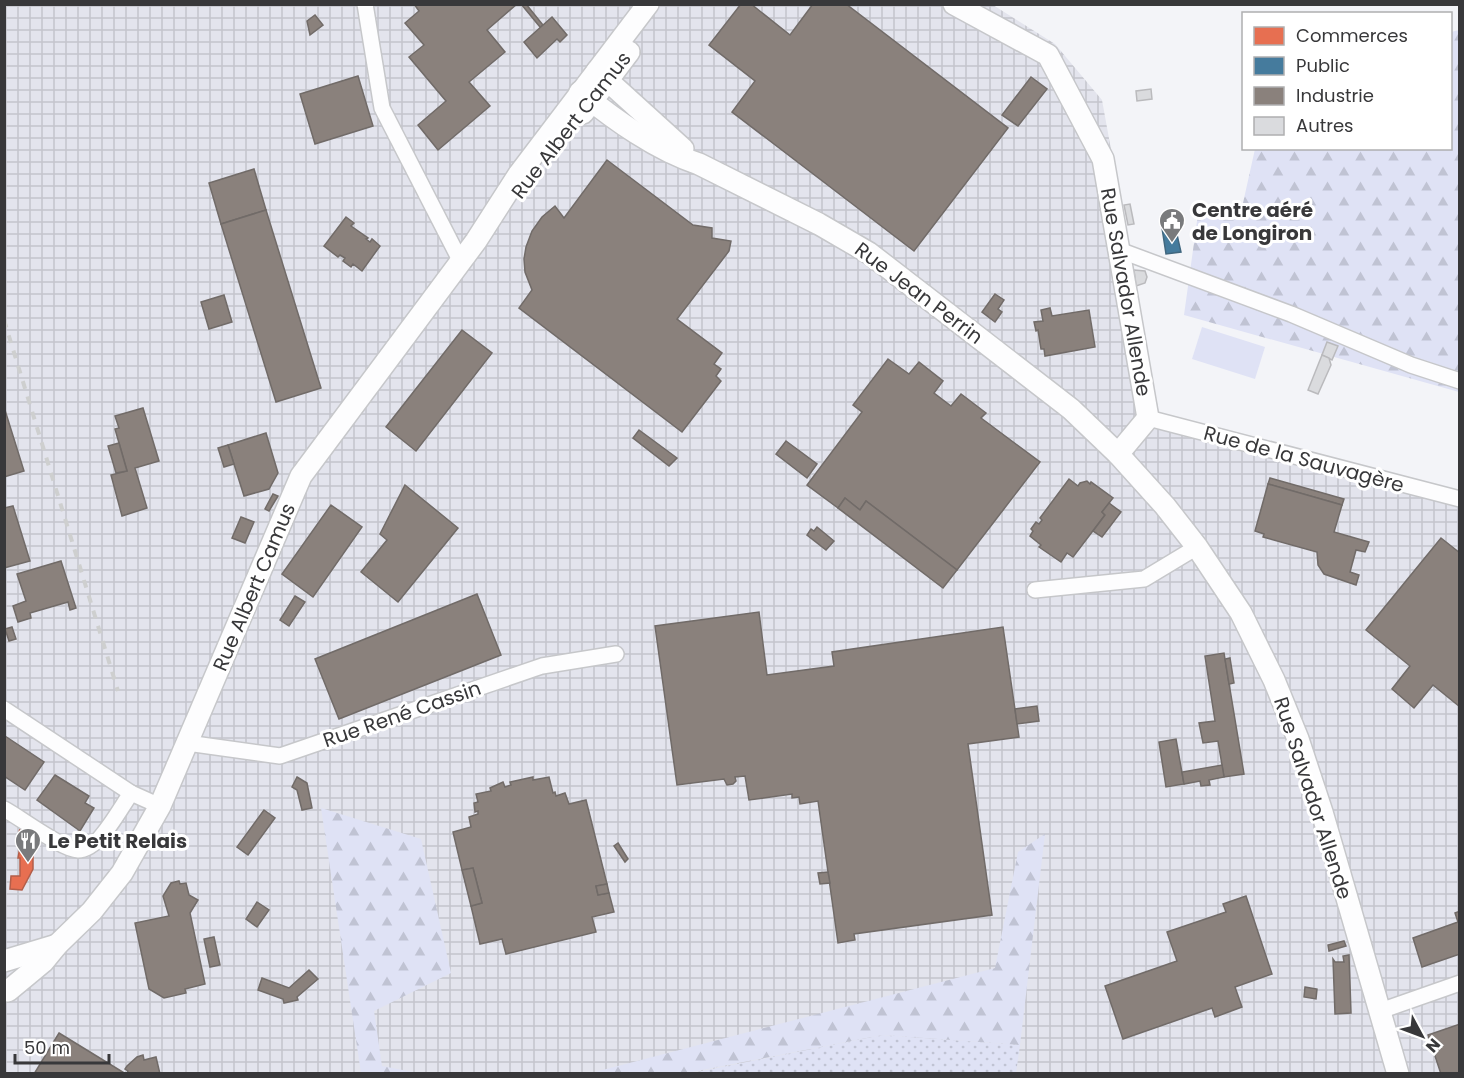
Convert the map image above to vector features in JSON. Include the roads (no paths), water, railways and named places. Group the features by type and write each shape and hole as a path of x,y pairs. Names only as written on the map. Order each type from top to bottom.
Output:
{"street":[{"path":"365,4 382,108 461,262"},
{"name":"Rue Albert Camus","path":"603,76 648,4"},
{"name":"Rue Albert Camus","path":"6,995 43,962 92,911 122,873 160,806 301,476 476,242 509,205 586,97 662,4"},
{"name":"Rue Salvador Allende","path":"954,4 1048,55 1103,159 1148,418 1118,454 1197,546 1241,613 1274,680 1322,812 1398,1074"},
{"name":"Rue Jean Perrin","path":"603,76 699,164"},
{"name":"Rue Jean Perrin","path":"586,97 639,133 682,158 699,164 819,224 869,253 1071,409 1118,454"},
{"path":"1119,250 1291,314 1411,365 1460,381"},
{"name":"Rue de la Sauvagère","path":"1148,418 1460,500"},
{"path":"1035,590 1144,579 1197,546"},
{"name":"Rue René Cassin","path":"187,743 280,756 542,666 616,654"},
{"path":"4,709 131,793 160,806"},
{"path":"4,809 63,846 79,850 89,847 99,839 131,793"},
{"name":"Rue Albert Camus","path":"4,961 57,945"},
{"path":"4,968 9,979 6,995"},
{"path":"1380,1011 1460,983"}],"railway":[{"path":"4,320 118,691"}],"place":[{"name":"Centre aéré de Longiron","path":"1172,244"},
{"name":"Le Petit Relais","path":"28,864"}]}
